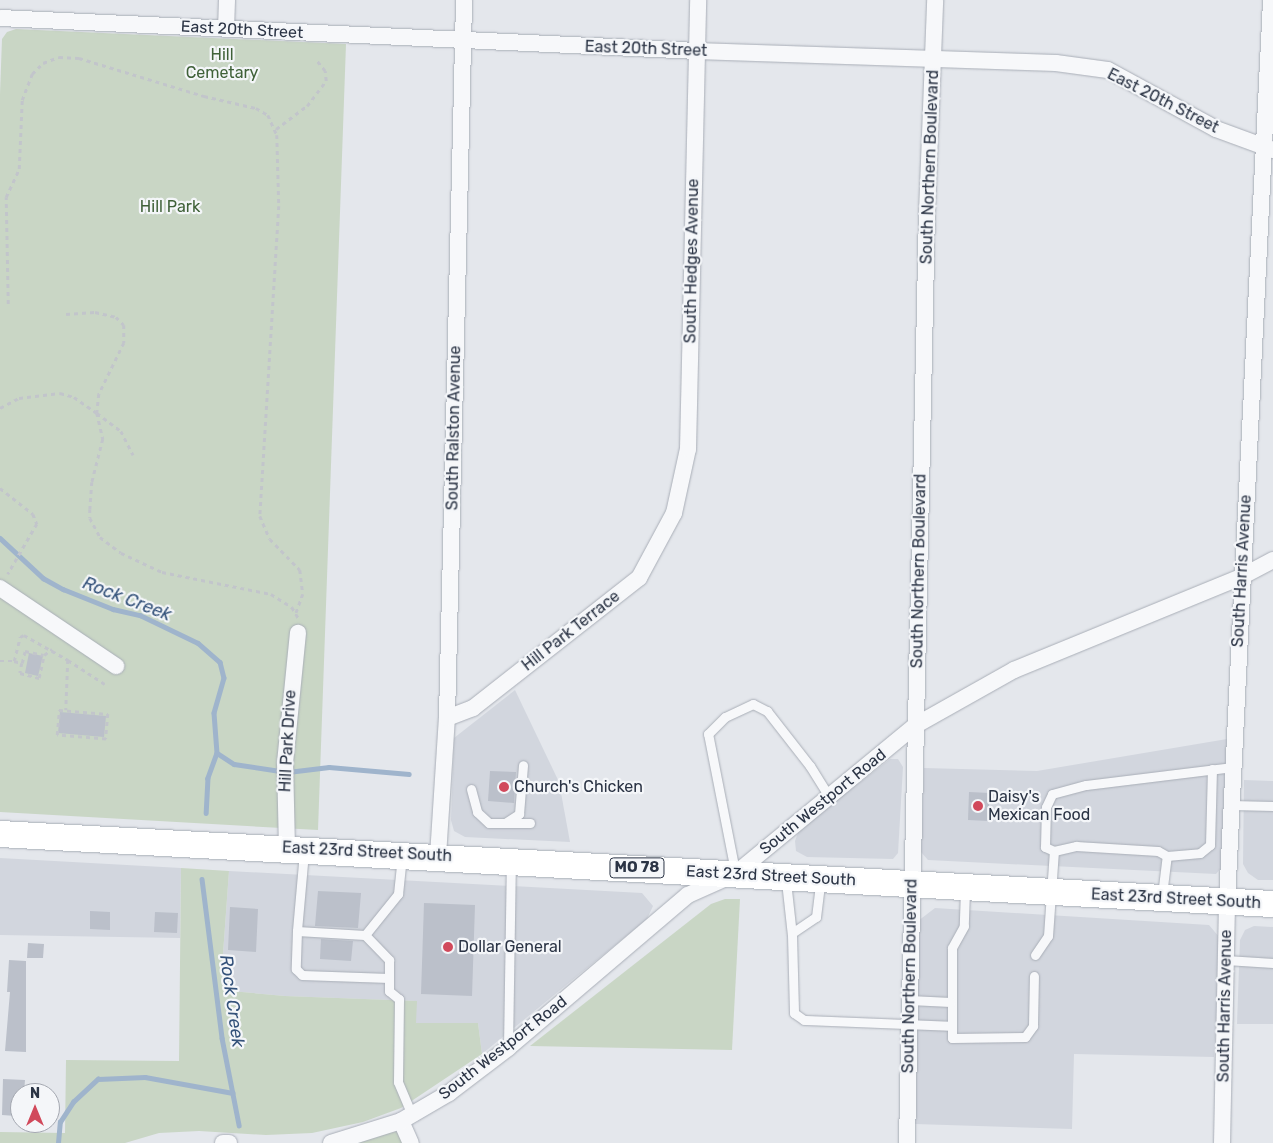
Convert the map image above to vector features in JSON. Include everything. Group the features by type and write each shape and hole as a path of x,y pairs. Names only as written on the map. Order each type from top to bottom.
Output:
{"main road":[{"name":"East 23rd Street South","path":"0,834 402,854 1273,904"}],"street":[{"path":"226,29 227,0"},
{"name":"South Ralston Avenue","path":"438,856 447,718 464,0"},
{"name":"South Hedges Avenue","path":"671,520 688,449 698,0"},
{"name":"South Northern Boulevard","path":"907,1143 911,884 927,213 935,0"},
{"name":"South Harris Avenue","path":"1222,1143 1231,805 1242,577 1269,150 1271,0"},
{"name":"East 20th Street","path":"0,18 464,42 1056,63 1108,70 1216,129 1269,150"},
{"name":"Hill Park Terrace","path":"447,718 473,708 639,578 671,520"},
{"name":"South Westport Road","path":"331,1143 407,1118 449,1093 508,1048 688,896 735,874 916,725 1014,670 1242,577 1273,560"},
{"path":"4,581 116,666"},
{"name":"Hill Park Drive","path":"296,849 285,770 298,634"},
{"path":"407,1118 411,1143"},
{"path":"223,1143 229,1143"}],"lane":[{"path":"735,874 708,734 725,717 752,704 767,711 810,766 829,797"},
{"path":"506,823 519,814 523,765"},
{"path":"1212,769 1211,830 1210,845 1207,851 1167,856 1158,850 1076,846 1054,851 1044,847 1046,807 1052,794 1086,785 1212,769 1233,767"},
{"path":"471,789 477,812 490,823 530,823"},
{"path":"1231,805 1273,806"},
{"path":"1211,830 1230,830"},
{"path":"296,849 296,969 302,975 389,978"},
{"path":"1035,955 1048,936 1054,851"},
{"path":"365,936 398,894 402,854"},
{"path":"1162,898 1167,856"},
{"path":"508,1048 511,860"},
{"path":"786,877 792,933 794,1012 804,1020 952,1026"},
{"path":"792,933 816,917 820,879"},
{"path":"965,887 964,926 952,948 952,1038 1024,1038 1033,1026 1034,976"},
{"path":"297,931 365,936 389,960 390,991 399,999 398,1082 407,1118"},
{"path":"1226,960 1273,963"},
{"path":"909,1000 951,1002"}],"path":[{"path":"8,304 6,197 18,173 22,100 32,74 43,63 59,57 89,60 204,96 256,108 268,116 276,129 278,237 260,516 270,540 300,570 303,594 296,613 298,634"},
{"path":"276,129 307,106 326,82 324,71 316,60"},
{"path":"66,314 95,312 116,317 124,325 124,343 99,394 97,413 102,439 92,482 90,518 100,537 121,553 162,572 261,590 284,601 296,613"},
{"path":"0,408 19,398 60,393 74,397 120,431 133,455"},
{"path":"0,488 32,514 37,524 4,581"},
{"path":"14,661 20,637 24,634 52,649 105,684"},
{"path":"44,655 25,651 20,673 39,678 44,655 52,649"},
{"path":"66,710 68,660"},
{"path":"0,662 14,661 22,663"},
{"path":"59,710 66,710 108,714 106,739 57,735 59,710"}],"shaded area":[{"path":"515,690 559,782 570,842 465,837 454,831 451,820 454,738"},
{"path":"1227,739 1222,867 1216,874 928,860 921,852 924,768 1037,771"},
{"path":"890,759 898,759 903,767 898,853 893,859 807,857 796,851 795,841 799,830"},
{"path":"1244,780 1273,781 1273,880 1258,880 1248,873 1243,864"},
{"path":"0,858 181,868 180,938 0,935"},
{"path":"229,871 642,893 653,906 647,919 482,1054 478,1023 416,1023 416,1001 285,996 231,991 223,954"},
{"path":"935,908 1209,925 1220,938 1214,1057 1074,1054 1072,1129 915,1124 918,921"},
{"path":"1254,926 1273,927 1273,1024 1237,1024 1240,940 1245,930"}],"green space":[{"name":"Hill Park","path":"16,29 346,44 318,830 0,812 0,94 2,39 7,32"},
{"path":"181,868 229,871 223,954 231,991 285,996 417,1001 416,1023 478,1023 482,1054 401,1108 363,1122 312,1133 266,1135 199,1131 159,1133 125,1143 0,1143 0,1132 65,1133 66,1060 179,1061"},
{"path":"725,899 740,899 732,1050 530,1046 711,904"},
{"path":"401,1121 411,1143 331,1143"}],"building":[{"path":"29,653 43,656 38,676 25,673"},
{"path":"60,712 106,716 104,737 58,733"},
{"name":"Church's Chicken","path":"490,771 516,772 514,803 488,801"},
{"path":"969,792 990,793 988,821 968,820"},
{"path":"318,891 361,893 358,928 315,926"},
{"path":"424,903 475,905 472,996 421,994"},
{"path":"230,907 258,909 256,952 228,950"},
{"path":"90,911 110,912 110,930 90,929"},
{"path":"155,912 178,913 177,933 154,932"},
{"path":"321,939 353,941 351,961 320,959"},
{"path":"28,943 44,944 43,958 27,958"},
{"path":"9,960 26,961 26,1052 5,1051 10,992 7,992"},
{"path":"3,1079 25,1080 25,1083 10,1083 10,1116 2,1115"}],"waterway":[{"name":"Rock Creek","path":"0,538 43,578 63,589 113,609 140,615 198,643 220,662 224,678 214,713 217,753 208,778 206,813"},
{"path":"217,753 234,764 281,771"},
{"path":"288,772 329,767 409,774"},
{"name":"Rock Creek","path":"202,879 222,1038 239,1125"},
{"path":"58,1143 60,1122 73,1102 98,1079 145,1077 233,1093"}],"place":[{"name":"Church's Chicken","path":"504,787"},
{"name":"Daisy's Mexican Food","path":"978,806"},
{"name":"Dollar General","path":"448,947"}],"park label":[{"name":"Hill Cemetary","path":"222,64"}]}
